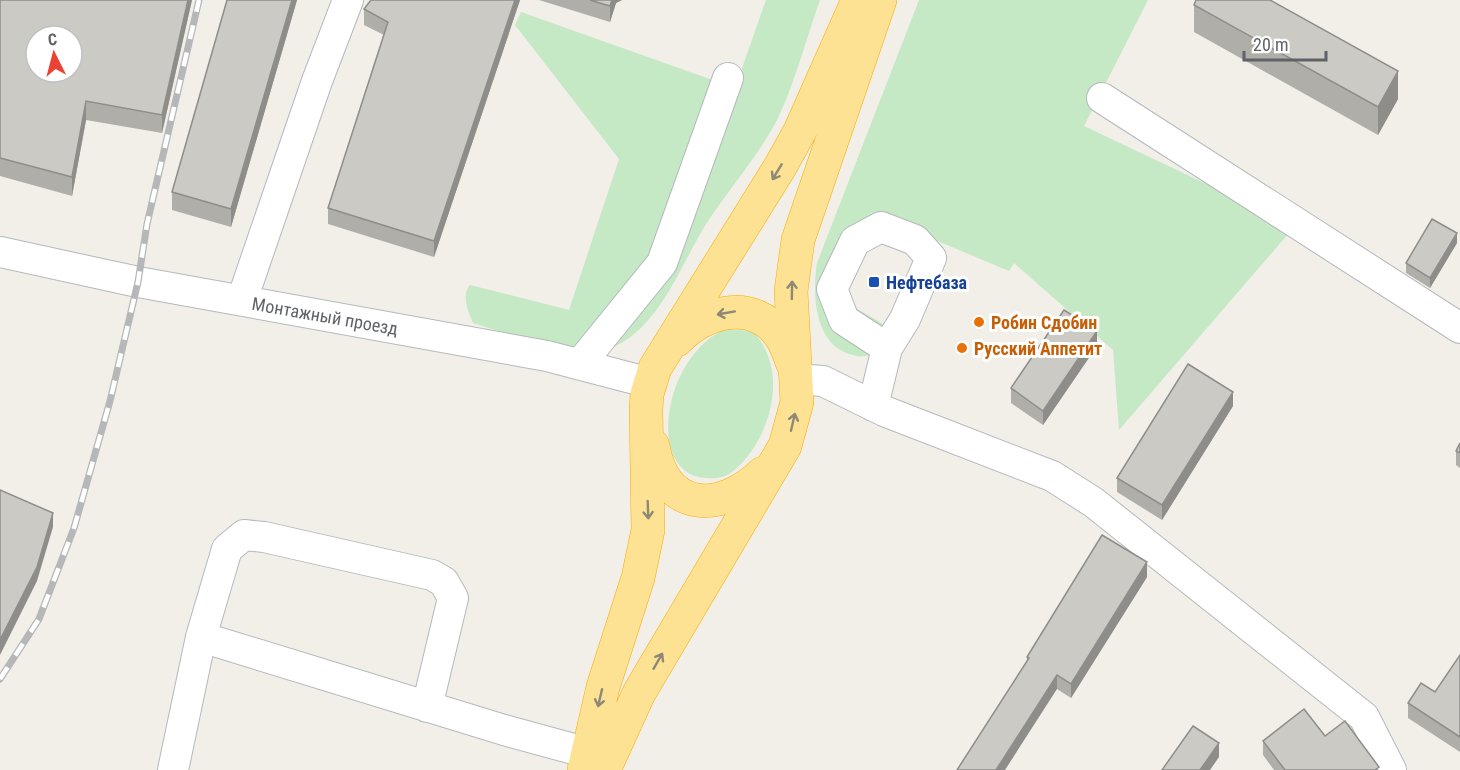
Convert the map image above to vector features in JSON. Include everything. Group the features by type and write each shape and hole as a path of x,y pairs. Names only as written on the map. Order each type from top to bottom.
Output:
{"highway":[{"path":"592,764 639,693 776,461 792,429 797,402 792,311 794,263 804,223 833,134 845,0"},
{"path":"839,77 858,0"},
{"path":"839,77 880,0"},
{"path":"592,764 603,687 635,588 648,530 652,384 780,167 804,121 839,77 887,0"},
{"path":"776,461 748,487 719,501 690,499 672,488 659,468 652,384 683,333 699,322 723,313 742,312 761,317 770,324 782,338 795,374"}],"street":[{"path":"242,300 317,81 348,0"},
{"path":"580,364 662,263 728,78"},
{"path":"1102,98 1460,328"},
{"name":"Монтажный проезд","path":"0,252 242,300 536,354 652,384"},
{"path":"873,406 887,348"},
{"path":"795,374 823,381 873,406 1052,476 1093,502 1364,717 1391,770"},
{"path":"173,770 201,637 227,549 244,535 432,575 444,582 453,598 427,706"},
{"path":"201,637 427,706 592,764"}],"green space":[{"path":"766,0 820,0 789,91 770,133 710,218 657,310 643,326 627,339 609,349 578,352 541,345 473,323 466,298 470,285 569,310 619,159 515,25 521,12 735,88"},
{"path":"919,0 1148,0 1084,126 1295,226 1119,430 1113,350 1014,263 1009,271 871,213 841,288 847,303 892,329 874,354 861,356 840,350 823,330 816,303 817,263"},
{"path":"725,329 752,331 764,347 771,365 773,384 771,404 766,424 746,459 726,476 706,478 693,475 676,461 669,439 669,415 678,380 690,360 705,342"}],"building":[{"path":"0,0 188,0 162,115 86,101 72,177 0,158"},
{"path":"227,0 292,0 231,209 172,192"},
{"path":"371,0 515,0 434,241 328,208 388,22 364,9"},
{"path":"590,0 612,0 610,6"},
{"path":"1196,0 1270,0 1398,71 1378,107 1194,5"},
{"path":"1432,219 1457,233 1430,278 1406,263"},
{"path":"1064,310 1097,331 1043,411 1011,388"},
{"path":"1188,364 1233,392 1162,505 1117,478"},
{"path":"0,490 53,513 37,567 0,640"},
{"path":"1102,535 1147,562 1071,684 1057,675 996,770 957,770 1029,658 1027,657"},
{"path":"1460,655 1460,737 1408,703 1421,683 1435,692"},
{"path":"1304,709 1325,736 1345,721 1379,767 1375,770 1285,770 1263,741"},
{"path":"1193,726 1219,743 1200,770 1162,770"}],"railway":[{"path":"0,679 39,619 74,528 110,401 138,282 147,224 199,0"}],"place":[{"name":"Нефтебаза","path":"874,282"},
{"name":"Робин Сдобин","path":"979,322"},
{"name":"Русский Аппетит","path":"962,348"}]}
